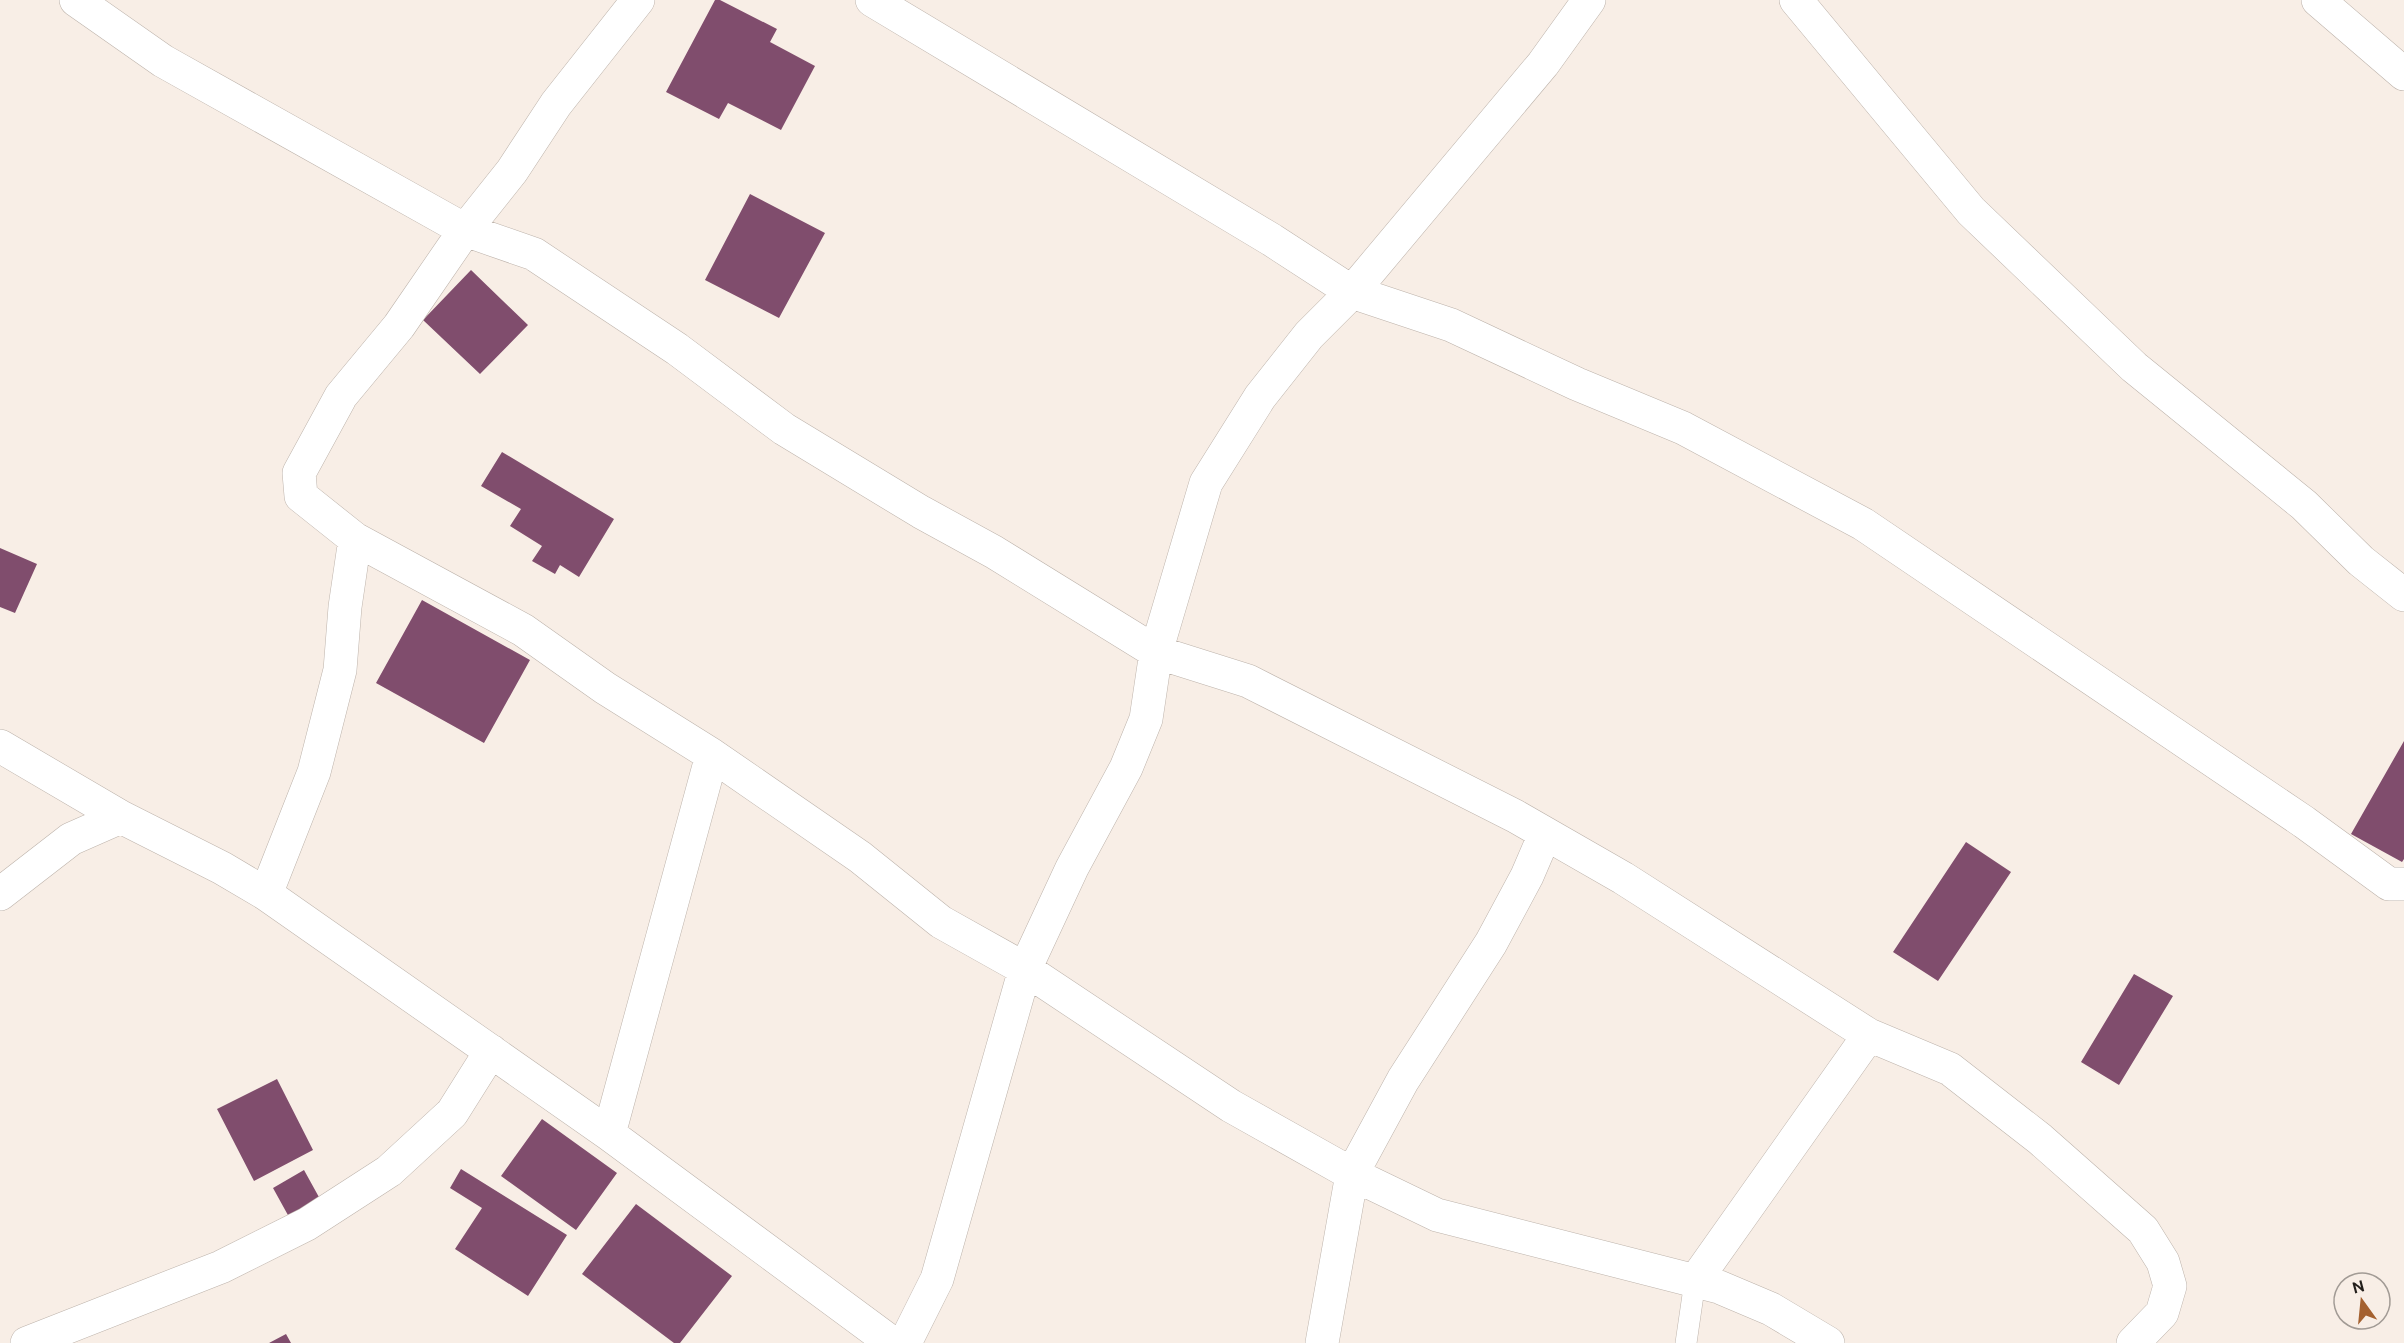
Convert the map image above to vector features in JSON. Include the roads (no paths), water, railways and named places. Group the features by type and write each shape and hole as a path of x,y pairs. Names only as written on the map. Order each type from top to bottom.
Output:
{"street":[{"path":"76,0 163,61 465,230 534,254 677,349 784,429 921,512 994,552 1156,652 1248,681 1413,763 1623,878 1869,1035 1950,1069 2040,1139 2142,1230 2163,1262 2170,1286 2162,1313 2133,1343"},
{"path":"638,0 556,104 512,171 465,230 399,326 341,396 299,473 301,496 355,539 523,630 605,688 712,755 860,857 941,922 1025,969 1231,1106 1352,1174 1437,1215 1719,1287 1771,1309 1828,1343"},
{"path":"872,0 1272,240 1352,292 1451,325 1577,384 1683,428 1863,524 2304,822 2390,884 2404,884"},
{"path":"905,1343 937,1279 1025,969 1072,868 1126,768 1146,719 1156,652 1206,483 1260,397 1309,335 1352,292 1543,64 1589,0"},
{"path":"1796,0 1971,211 2134,367 2304,505 2361,561 2404,595"},
{"path":"2318,0 2404,74"},
{"path":"266,894 314,772 340,670 345,607 355,539"},
{"path":"0,746 121,817 222,868 266,894 609,1134 892,1343"},
{"path":"609,1134 712,755"},
{"path":"0,894 71,839 121,817"},
{"path":"1322,1343 1352,1174 1403,1080 1491,943 1527,876 1545,834"},
{"path":"1695,1281 1869,1035"},
{"path":"27,1343 221,1267 307,1224 389,1172 452,1113 490,1052"}],"lane":[{"path":"1686,1343 1695,1281"}]}
